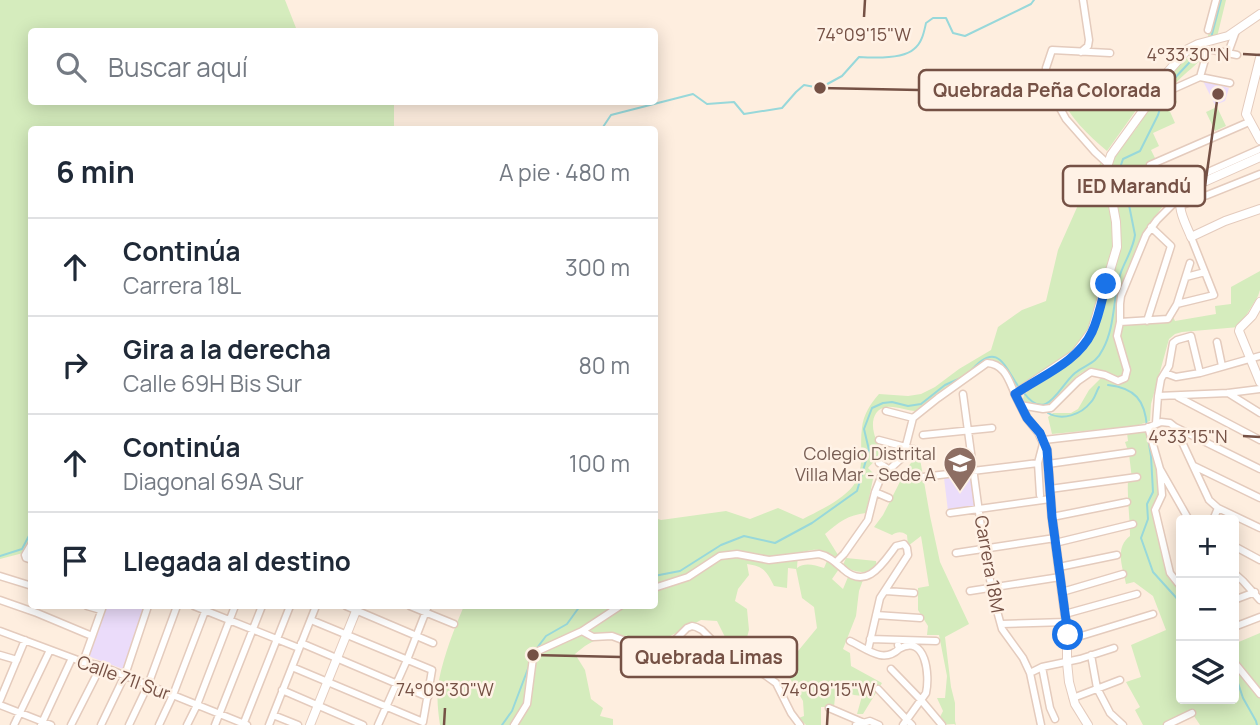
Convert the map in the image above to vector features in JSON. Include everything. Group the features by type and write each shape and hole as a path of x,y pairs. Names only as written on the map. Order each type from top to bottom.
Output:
{"street":[{"path":"1081,52 1088,46 1089,40 1083,0"},
{"path":"1208,30 1216,0"},
{"path":"1020,391 1070,358 1093,331 1117,247 1117,226 1108,180 1111,155 1173,65 1188,49 1228,36 1260,14"},
{"path":"1228,53 1236,31"},
{"path":"1200,77 1208,49 1237,55"},
{"path":"1108,163 1066,119 1056,101 1045,90 1047,61 1052,50 1110,53"},
{"path":"1260,58 1249,101 1248,120 1260,140"},
{"path":"1171,90 1200,77 1230,83"},
{"path":"1150,165 1248,120"},
{"path":"1208,172 1260,149"},
{"path":"1020,405 1051,408 1077,381 1091,372 1118,381 1125,378 1127,373 1117,336 1121,296 1151,227 1188,189 1260,157"},
{"path":"1180,206 1260,174"},
{"path":"1177,304 1214,295 1180,206 1182,195"},
{"path":"1191,237 1260,209"},
{"path":"1147,321 1171,246 1151,227"},
{"path":"1120,323 1168,319 1177,304 1190,263"},
{"path":"1186,277 1205,272"},
{"path":"1259,307 1239,330 1260,382"},
{"path":"1156,423 1161,379 1169,366 1175,341 1191,336 1200,373"},
{"path":"1217,342 1222,366"},
{"path":"1166,373 1174,377 1200,373 1260,356"},
{"path":"836,562 868,520 881,477 903,457 913,418 984,364 990,362 999,365 1020,391 1020,405 1044,440 1066,618 1067,662 1073,698 1088,725"},
{"path":"1158,396 1260,389"},
{"path":"1228,393 1260,413"},
{"name":"Carrera 18M","path":"963,394 992,588 1004,632 1023,658 1030,673 1041,725"},
{"path":"1176,396 1260,440"},
{"path":"886,411 913,418"},
{"path":"1044,440 1146,428 1156,423 1168,422 1260,469"},
{"path":"1175,427 1209,500 1218,509 1260,528"},
{"path":"923,435 992,428"},
{"path":"1146,428 1160,469 1186,515"},
{"path":"879,440 917,450"},
{"path":"1040,495 1038,463 1044,440"},
{"path":"1048,464 1132,452"},
{"path":"879,463 901,477"},
{"path":"923,477 1038,463"},
{"path":"1194,466 1260,498"},
{"path":"1160,469 1162,495 1155,510 1170,573 1176,581"},
{"path":"950,513 1137,477"},
{"path":"875,492 889,498"},
{"path":"1052,517 1127,502"},
{"path":"1215,515 1218,509"},
{"path":"956,553 1055,541 1133,524"},
{"path":"658,587 688,577 712,559 729,554 769,560 819,554 836,562 851,574 863,576 882,566 895,547 904,544 908,549 907,556 880,598 868,650"},
{"path":"1239,549 1260,560"},
{"path":"1059,567 1117,555"},
{"path":"1062,592 1123,575"},
{"path":"0,576 28,585"},
{"path":"970,592 1060,578"},
{"path":"1239,578 1260,600"},
{"path":"886,591 914,593"},
{"path":"1239,598 1255,593"},
{"path":"1001,624 1066,618 1137,594"},
{"path":"0,600 92,636"},
{"path":"83,662 102,609"},
{"path":"101,725 125,675 147,609"},
{"path":"129,725 148,685 176,609"},
{"path":"159,725 206,609"},
{"path":"208,609 253,630 337,658 428,696"},
{"path":"187,725 234,609"},
{"path":"215,725 261,609"},
{"path":"244,725 289,609"},
{"path":"269,725 315,609"},
{"path":"310,725 358,609"},
{"path":"360,609 433,643"},
{"path":"378,725 426,609 454,624"},
{"path":"514,725 527,704 533,658 537,652 582,631 615,609"},
{"path":"1068,640 1153,614"},
{"path":"876,615 920,618"},
{"path":"1239,625 1260,617"},
{"path":"292,667 423,722 432,670 311,620"},
{"path":"582,631 593,636 612,636 628,642 639,653 668,646 687,628 696,627 716,644 729,647 754,664 776,683 800,725"},
{"name":"Calle 71I Sur","path":"0,631 125,675 244,725"},
{"path":"870,639 936,641"},
{"path":"26,640 4,681 0,703 51,725"},
{"path":"897,640 899,649"},
{"path":"850,641 887,657 905,645 918,648 924,656 927,668 925,696 907,723 878,689"},
{"path":"1030,673 1042,667 1114,648"},
{"path":"14,725 50,650"},
{"path":"0,655 17,660"},
{"path":"1091,655 1097,688 1110,713 1123,725"},
{"path":"42,723 72,658"},
{"path":"71,725 101,666"},
{"path":"1042,667 1050,708 1055,719"},
{"path":"1239,668 1260,694"},
{"path":"891,669 942,725"},
{"path":"1073,698 1120,680"},
{"path":"282,690 363,725"},
{"path":"830,708 860,724 872,722 879,725"},
{"path":"1167,725 1192,713"},
{"path":"273,715 298,725"}],"shaded area":[{"path":"1203,81 1229,88 1225,101 1215,105"},
{"name":"Colegio Distrital Villa Mar - Sede A","path":"972,475 976,507 948,511 944,478"},
{"path":"105,609 143,609 123,669 88,656"}],"green space":[{"path":"0,0 285,0 296,28 28,28 28,105 394,105 394,126 28,126 28,544 23,553 0,559"},
{"path":"1217,0 1226,0 1217,37 1207,40"},
{"path":"1202,46 1208,49 1205,54 1171,90 1177,102 1168,107 1175,123 1153,133 1159,146 1151,150 1157,162 1150,165 1156,180 1151,182 1157,195 1180,185 1182,188 1168,200 1157,215 1138,250 1116,325 1165,322 1173,317 1175,321 1216,314 1215,306 1231,304 1231,287 1260,271 1258,296 1239,327 1182,332 1169,339 1151,404 1150,421 1136,426 1052,434 1048,417 1053,413 1071,413 1078,409 1089,390 1106,373 1096,369 1080,374 1055,401 1045,407 1026,404 1023,399 1028,391 1076,358 1099,325 1115,267 1121,230 1109,170 1113,158 1136,129 1172,72 1194,50"},
{"path":"1059,94 1144,99 1107,151 1080,125"},
{"path":"1217,107 1226,126 1215,131 1206,112"},
{"path":"1101,162 1114,234 1088,330 1072,351 1016,388 1003,365 987,361 916,411 891,407 879,410 874,416 873,424 880,452 868,468 874,474 866,513 844,520 825,534 838,555 834,557 817,550 798,553 797,568 813,565 824,568 827,561 839,569 832,579 843,589 848,577 863,580 856,616 843,649 850,653 851,666 882,683 863,714 857,714 862,696 836,687 834,707 821,707 821,725 806,725 799,718 804,716 803,701 784,668 817,628 814,607 802,598 796,569 788,568 787,588 774,586 764,570 747,564 749,575 738,589 735,601 747,609 749,630 746,641 734,641 725,637 717,621 701,620 651,646 603,638 575,654 585,670 591,699 603,708 600,716 613,719 613,725 440,725 437,697 439,680 463,609 658,609 658,519 726,511 750,519 778,508 803,519 843,496 857,479 861,465 863,423 879,394 908,396 921,394 935,387 991,350 998,327 1022,310 1046,301 1058,250 1087,185"},
{"path":"1145,431 1159,478 1159,495 1154,510 1169,573 1176,586 1176,704 1239,704 1239,642 1260,633 1260,725 1200,725 1192,713 1167,725 1143,725 1135,710 1140,707 1126,682 1141,677 1131,645 1166,630 1153,596 1134,582 1126,584 1121,552 1130,536 1128,481 1132,479 1125,442 1128,441 1127,433"},
{"path":"919,453 940,562 969,624 945,637 956,725 936,725 943,711 937,698 945,698 947,676 939,635 927,635 928,626 918,610 918,588 929,586 921,536 908,546 907,535 899,532 892,535 874,527 907,468"},
{"path":"846,558 876,561 877,567 864,572 851,570 843,565"}],"waterway":[{"path":"658,103 693,94 707,104 734,102 744,114 782,108 804,85 820,88 842,76 859,57 888,57 909,52 919,44 926,23 933,18 946,18 953,33 965,36 1031,4 1034,0"},
{"path":"1211,38 1221,0"},
{"path":"1024,393 1032,402 1046,404 1075,373 1097,358 1103,349 1110,332 1120,275 1135,235 1121,165 1123,159 1140,151 1170,83 1205,46"},
{"path":"604,126 611,115 650,105"},
{"path":"970,372 980,362 994,357 1005,365 1020,389"},
{"path":"658,575 680,571 721,545 744,536 775,543 812,523 857,491 869,450 864,429 872,408 892,402 908,406 921,404 945,385 963,377"},
{"path":"1108,385 1125,389 1137,397 1144,409 1147,427"},
{"path":"1048,413 1059,416 1077,413 1087,407 1099,387"},
{"path":"1147,432 1153,492 1147,504 1148,519 1141,538 1153,572 1176,597"},
{"path":"0,556 22,549 28,538"},
{"path":"537,648 546,636 567,624 578,609"},
{"path":"502,725 512,711 529,666"},
{"path":"1239,686 1257,725"}],"place":[{"name":"Quebrada Peña Colorada","path":"820,88"},
{"name":"IED Marandú","path":"1218,94"},
{"name":"Colegio Distrital Villa Mar - Sede A","path":"960,493"},
{"name":"Quebrada Limas","path":"533,655"}],"route":[{"path":"1068,635 1052,517 1047,450 1044,440 1027,418 1015,394 1066,361 1084,344 1093,331 1106,284"}]}
